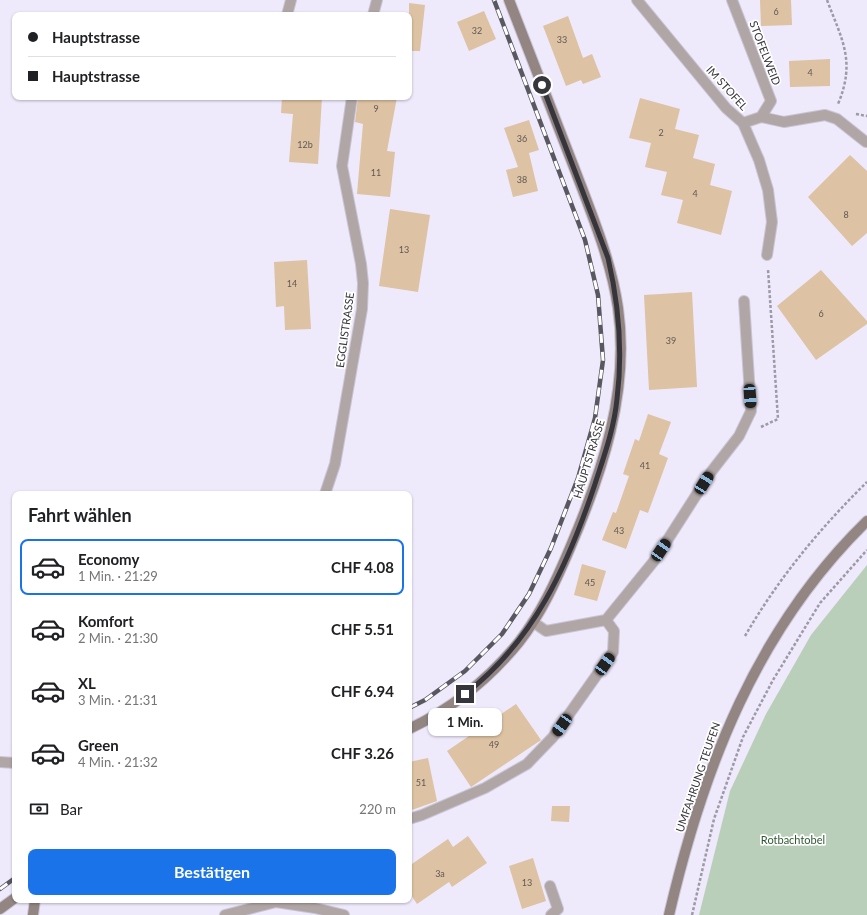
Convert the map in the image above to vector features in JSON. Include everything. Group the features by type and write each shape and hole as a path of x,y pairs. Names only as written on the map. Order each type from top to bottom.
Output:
{"street":[{"path":"288,12 291,0"},
{"path":"374,12 376,0"},
{"name":"HAUPTSTRASSE","path":"412,727 445,709 494,670 533,622 554,587 586,512 609,440 617,400 621,341 619,310 608,258 509,0"},
{"name":"IM STOFEL","path":"637,0 726,108 743,122 759,160 768,190 772,222 767,255"},
{"name":"STOFELWEID","path":"732,0 771,101 761,117"},
{"name":"EGGLISTRASSE","path":"326,491 335,464 362,309 363,283 361,264 342,166 352,100"},
{"path":"743,122 761,117 784,122 825,115 837,119 866,142"},
{"path":"533,622 546,631 606,620 654,560 711,472 739,436 751,411 744,301"},
{"name":"UMFAHRUNG TEUFEN","path":"669,915 699,804 718,749 743,693 768,646 795,605 821,570 867,521"},
{"path":"412,818 485,788 527,764 553,738 613,652 614,631 606,620"},
{"path":"0,762 12,763"},
{"path":"550,886 558,909 551,915"},
{"path":"0,909 12,900"},
{"path":"35,903 35,914"},
{"path":"225,915 272,903"},
{"path":"282,903 315,908 344,915"}],"path":[{"path":"825,115 838,104 847,76 846,51 827,0"},
{"path":"739,436 778,419 768,294 767,255"},
{"path":"745,636 759,612 794,564 841,508 867,482"},
{"path":"692,915 714,819 743,737 773,680 820,603 867,550"}],"green space":[{"name":"Rotbachtobel","path":"867,565 867,915 699,915 730,791 766,714 811,635"}],"building":[{"path":"760,0 791,0 792,25 761,26"},
{"path":"409,3 425,5 420,51 412,51 412,12 409,12"},
{"path":"484,11 496,39 469,51 457,22"},
{"path":"568,16 583,58 592,54 601,77 583,84 581,80 566,86 543,26"},
{"path":"830,59 830,86 790,87 789,61"},
{"path":"640,98 680,109 675,129 699,135 693,158 715,164 710,185 732,191 721,235 677,223 683,200 661,195 667,172 645,167 651,143 629,138"},
{"path":"282,100 322,100 318,164 289,162 293,114 281,113"},
{"path":"358,100 396,100 387,151 395,152 390,197 357,194 363,124 355,122"},
{"path":"529,120 539,150 529,153 538,191 513,197 506,170 518,167 504,128"},
{"path":"850,155 867,171 867,233 852,246 808,197"},
{"path":"390,209 430,215 418,292 379,286"},
{"path":"307,260 311,329 285,330 284,306 276,307 274,262"},
{"path":"821,270 867,321 867,324 816,360 777,306"},
{"path":"692,292 697,387 649,390 644,295"},
{"path":"648,414 671,422 659,454 668,458 648,513 640,510 626,549 602,540 613,512 616,513 629,476 623,474 635,439 639,441"},
{"path":"582,564 606,571 597,601 574,595"},
{"path":"516,704 541,740 471,787 447,751"},
{"path":"428,758 437,801 412,810 412,761"},
{"path":"552,806 570,806 569,822 551,821"},
{"path":"468,836 487,863 452,887 449,882 417,904 412,896 412,864 448,839 453,847"},
{"path":"533,858 546,901 522,909 509,866"}],"railway":[{"path":"412,706 425,700 465,671 502,634 529,594 551,548 578,478 595,418 603,360 598,295 585,240 494,0"},
{"path":"0,889 12,880"}],"route":[{"path":"465,694 494,670 510,653 533,622 554,587 586,512 609,440 617,400 621,341 619,310 614,283 608,258 542,85"}]}
